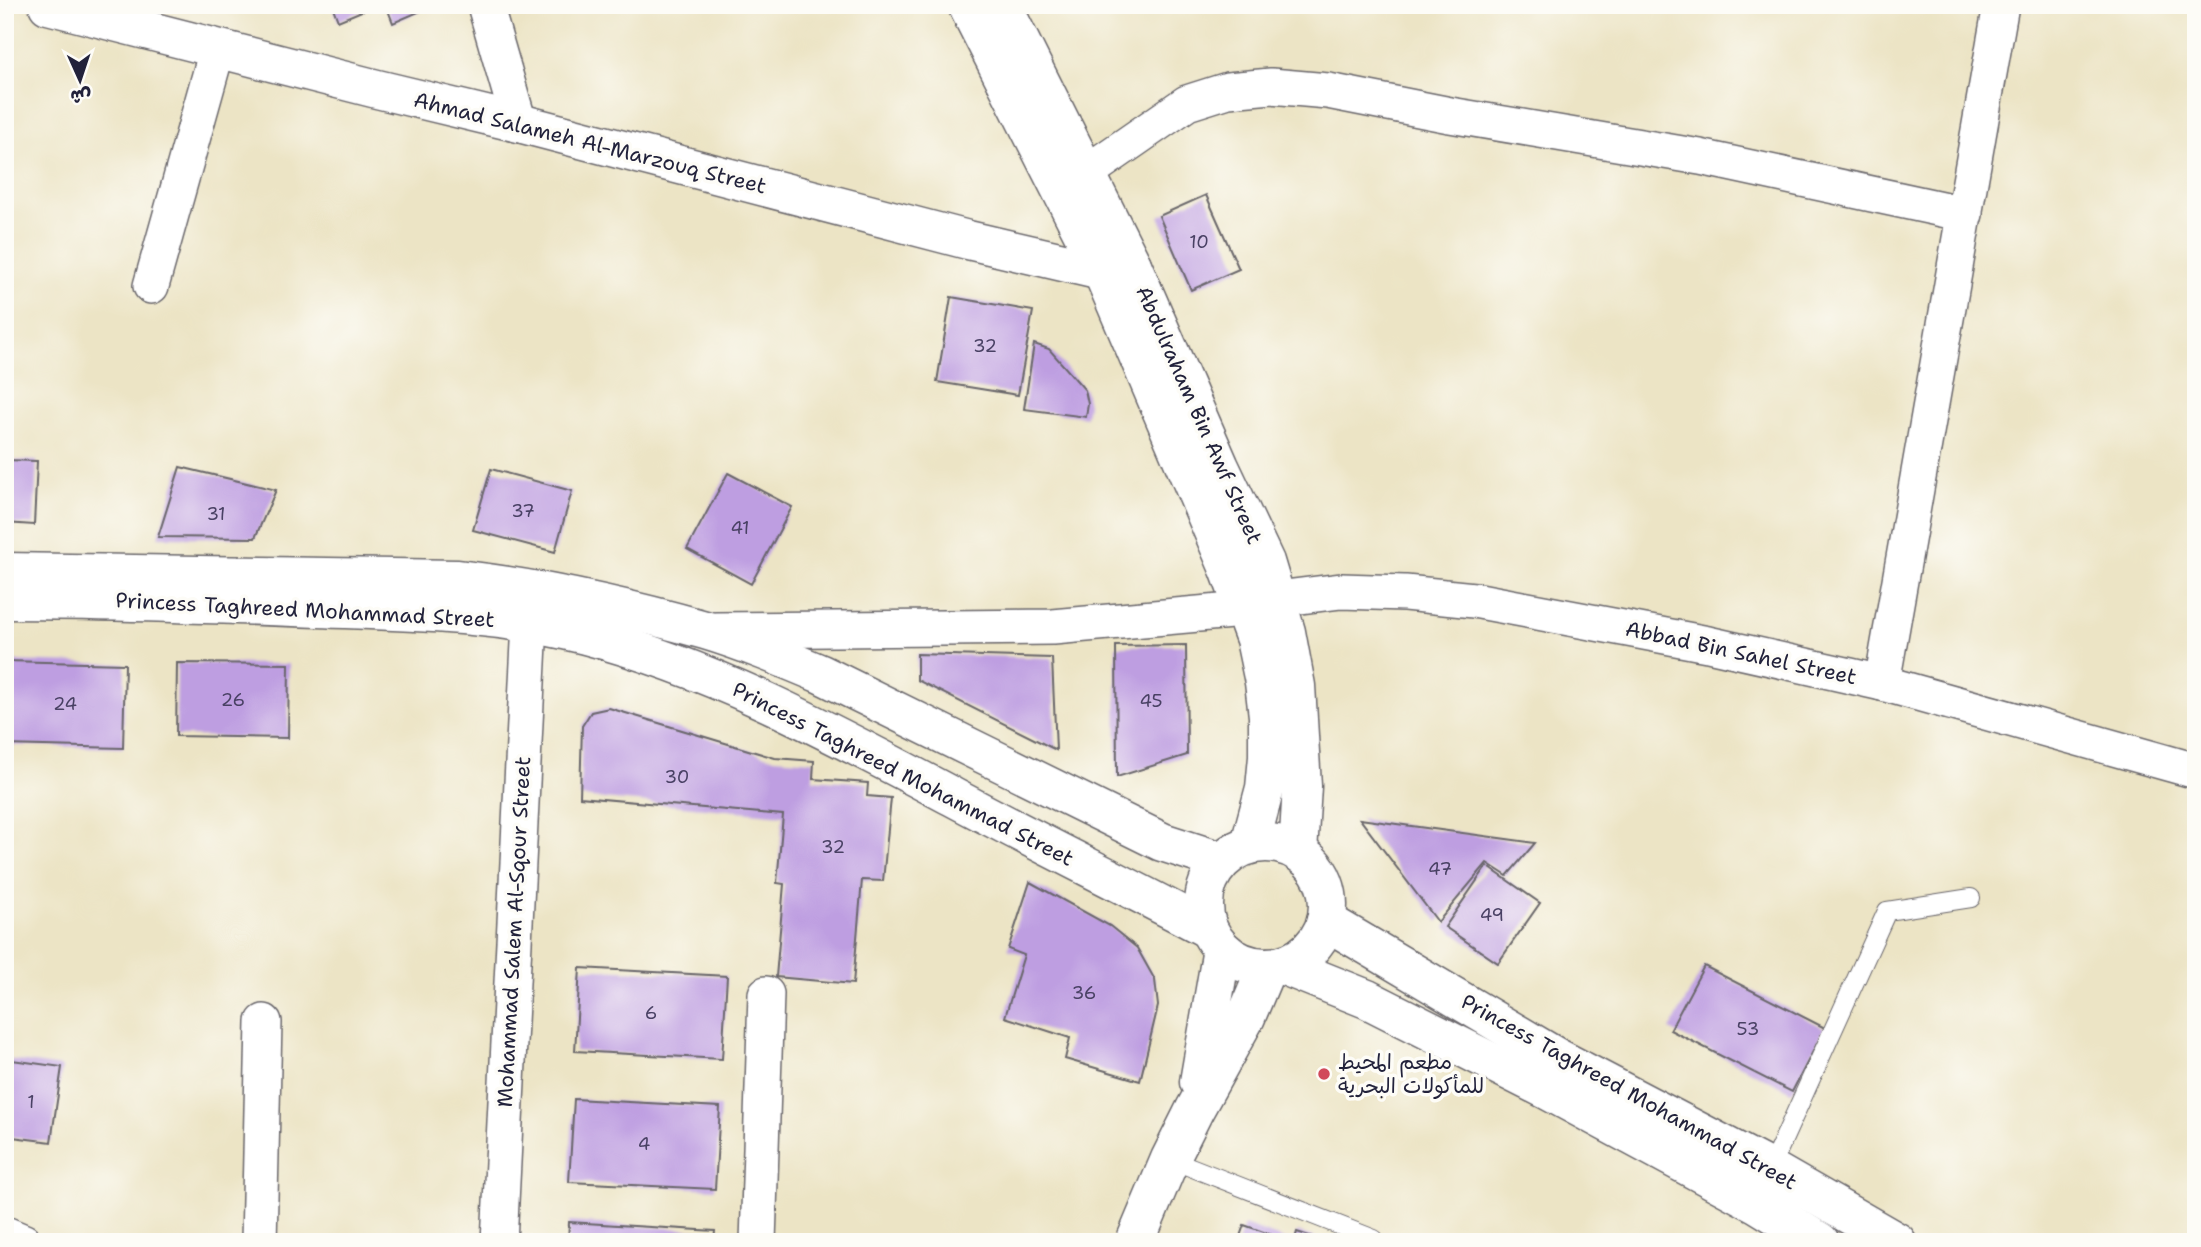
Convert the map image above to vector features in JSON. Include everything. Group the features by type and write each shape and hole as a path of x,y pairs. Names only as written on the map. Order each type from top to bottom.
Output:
{"street":[{"name":"Ahmad Salameh Al-Marzouq Street","path":"48,5 217,50 519,123 968,240 1117,268"},
{"path":"485,5 519,123"},
{"name":"Abdulraham Bin Awf Street","path":"967,5 1117,268"},
{"name":"Abdulraham Bin Awf Street","path":"1002,5 1086,173 1117,268 1229,569 1286,632 1296,686 1301,741 1302,786 1298,852"},
{"path":"1882,684 2001,5"},
{"path":"151,286 217,50"},
{"path":"1086,173 1186,103 1228,90 1271,86 1328,90 1700,157 1965,214"},
{"name":"Princess Taghreed Mohammad Street","path":"5,572 458,579 519,586 577,598 706,631 766,651 821,674 1162,842 1236,853"},
{"name":"Abbad Bin Sahel Street","path":"706,631 1053,627 1260,605 1341,592 1405,593 1474,600 1708,645 1882,684 2196,771"},
{"name":"Princess Taghreed Mohammad Street","path":"5,600 447,613 530,623 585,635 666,661 744,691 817,725 1215,939"},
{"name":"Abdulraham Bin Awf Street","path":"1236,853 1265,788 1268,757 1268,716 1255,639 1260,605"},
{"name":"Mohammad Salem Al-Sqour Street","path":"499,1242 530,623"},
{"path":"1275,843 1298,852 1314,865 1324,882 1328,901 1326,921 1320,936 1310,949 1297,959 1275,966 1251,965 1235,959 1215,939 1203,911 1204,893 1210,876 1236,853 1275,843"},
{"name":"Princess Taghreed Mohammad Street","path":"1326,921 1556,1057 1770,1169 1897,1242"},
{"path":"1195,1109 1215,939"},
{"path":"1135,1242 1170,1159 1195,1109 1275,966"},
{"name":"Princess Taghreed Mohammad Street","path":"1275,966 1367,999 1547,1090 1758,1204 1820,1242"},
{"path":"758,1242 766,994"},
{"path":"259,1242 264,1022"},
{"path":"5,1234 24,1242"}],"lane":[{"path":"1770,1169 1887,911 1971,898"},
{"path":"1170,1159 1374,1239"}],"building":[{"path":"332,5 376,5 338,21"},
{"path":"386,5 429,5 430,7 393,23"},
{"path":"1206,195 1239,269 1191,290 1159,216"},
{"path":"951,297 1033,311 1018,395 937,382"},
{"path":"1034,344 1049,349 1085,390 1088,404 1086,417 1024,409"},
{"path":"5,460 37,461 34,525 5,523"},
{"path":"180,467 276,490 255,538 158,537"},
{"path":"491,469 572,491 555,552 473,530"},
{"path":"728,473 792,507 751,584 687,549"},
{"path":"1186,645 1187,755 1117,777 1116,646"},
{"path":"917,654 1052,658 1056,750 917,680"},
{"path":"5,661 125,664 123,748 5,745"},
{"path":"177,663 289,664 288,738 176,736"},
{"path":"609,708 775,758 814,761 813,779 868,783 867,796 891,798 883,881 862,880 853,984 776,977 784,884 777,883 783,815 580,797 582,726 591,712"},
{"path":"1360,819 1535,843 1507,876 1487,863 1438,922"},
{"path":"1487,866 1540,903 1498,963 1445,927"},
{"path":"1030,882 1110,926 1137,948 1155,980 1158,1006 1140,1081 1065,1059 1070,1038 1005,1017 1024,955 1008,949"},
{"path":"1704,966 1825,1028 1792,1092 1670,1030"},
{"path":"580,968 727,976 722,1059 575,1051"},
{"path":"5,1059 62,1067 51,1142 5,1136"},
{"path":"574,1099 720,1107 715,1189 569,1182"},
{"path":"569,1222 715,1231 714,1242 568,1242"},
{"path":"1244,1225 1289,1241 1289,1242 1238,1242"},
{"path":"1297,1232 1325,1241 1325,1242 1294,1242"}],"place":[{"name":"مطعم المحيط للمأكولات البحرية","path":"1324,1074"}]}
